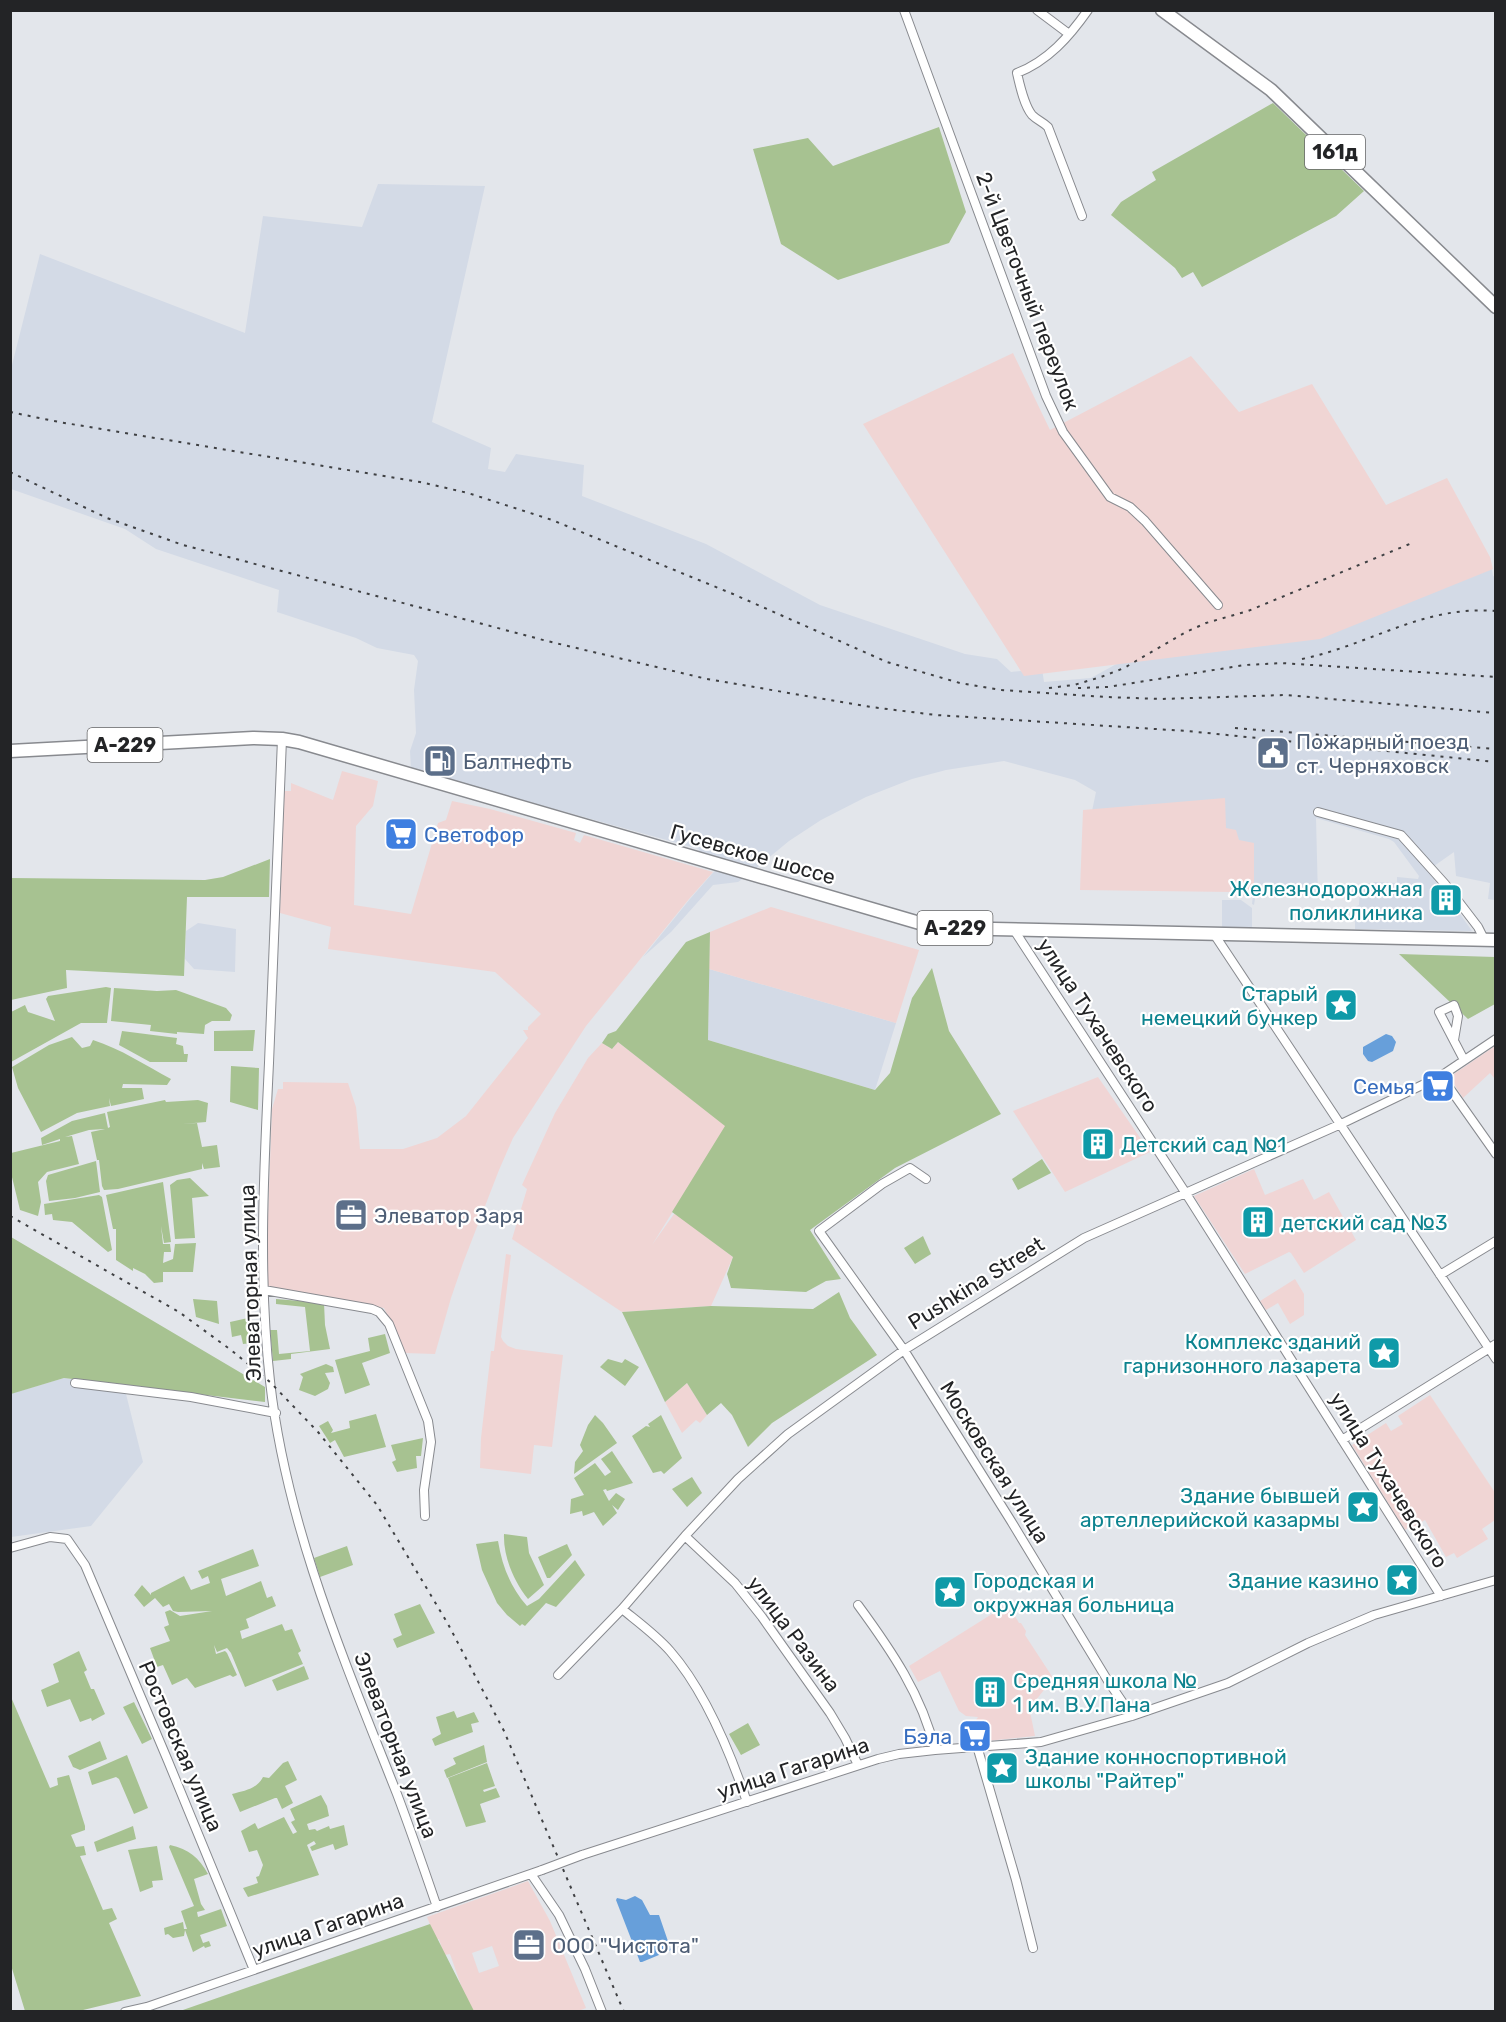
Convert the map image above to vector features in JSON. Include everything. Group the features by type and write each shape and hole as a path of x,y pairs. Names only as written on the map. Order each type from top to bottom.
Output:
{"main road":[{"name":"161д","path":"1162,10 1271,90 1496,307"},
{"name":"Гусевское шоссе","path":"10,751 239,739 282,739 299,742 922,924 945,928 1490,940"}],"street":[{"name":"2-й Цветочный переулок","path":"904,10 1046,396 1063,432 1110,497 1130,507 1145,521 1218,605"},
{"path":"1037,10 1070,34"},
{"path":"1082,216 1048,127 1042,121 1034,118 1029,110 1017,73 1032,68 1049,56 1088,10"},
{"name":"Элеваторная улица","path":"282,739 267,1111 264,1290 270,1382 296,1512 331,1626 399,1799 437,1907"},
{"path":"1318,812 1401,835 1490,940"},
{"name":"улица Тухачевского","path":"1014,930 1185,1192 1441,1596"},
{"path":"1214,934 1440,1275 1492,1346 1496,1359"},
{"name":"Pushkina Street","path":"558,1675 622,1609 738,1479 788,1434 904,1350 1084,1238 1341,1124 1441,1076 1496,1038"},
{"path":"1454,1040 1464,1060"},
{"path":"1441,1076 1496,1154"},
{"name":"Московская улица","path":"926,1179 910,1168 882,1184 819,1231 904,1350 1108,1681 1132,1716"},
{"path":"1440,1275 1496,1240"},
{"path":"264,1290 372,1309 385,1318 423,1407 430,1432 431,1442 424,1490 425,1516"},
{"path":"1342,1440 1492,1346"},
{"path":"75,1383 191,1397 276,1413"},
{"name":"улица Разина","path":"685,1536 735,1583 783,1644 846,1738 858,1765"},
{"name":"Ростовская улица","path":"10,1548 50,1537 67,1539 85,1565 254,1970"},
{"name":"улица Гагарина","path":"125,2012 147,2007 582,1855 858,1765 899,1754 1041,1742 1132,1716 1228,1683 1308,1643 1374,1615 1496,1580"},
{"path":"858,1605 898,1662 915,1693 930,1727 935,1750"},
{"path":"622,1609 670,1650 692,1680 705,1702 747,1802"},
{"path":"977,1746 1033,1948"},
{"path":"531,1874 559,1915 585,1969 602,2012"}],"shaded area":[{"path":"378,184 485,186 432,422 491,448 488,469 505,472 516,454 584,465 582,496 706,544 820,605 965,654 997,659 1011,672 1042,669 1044,682 1091,678 1131,656 1490,557 1495,577 1495,900 1488,899 1490,883 1456,876 1454,852 1427,871 1436,880 1472,931 1355,929 1355,907 1359,905 1360,886 1375,882 1397,883 1397,877 1418,879 1419,876 1394,842 1389,839 1316,818 1318,898 1313,898 1313,894 1256,892 1254,905 1252,904 1253,895 1187,803 1130,806 1131,841 1083,854 1096,792 1075,780 1004,761 946,770 912,779 866,797 821,820 789,841 754,870 698,853 699,849 411,769 410,751 416,733 414,690 418,661 414,655 377,648 356,638 277,612 279,590 156,549 125,529 11,489 11,369 40,254 245,333 263,216 362,227"},
{"path":"1013,353 1050,430 1191,356 1239,412 1312,384 1386,505 1447,478 1490,557 1493,569 1320,639 1024,676 863,424"},
{"path":"342,771 378,781 373,806 356,826 354,905 411,914 438,823 446,820 452,801 576,833 574,840 580,843 584,835 713,872 586,1026 513,1138 463,1263 435,1354 404,1353 384,1308 268,1287 267,1244 272,1109 278,1089 283,1089 283,1082 348,1083 356,1107 360,1149 403,1149 437,1138 466,1116 528,1038 523,1030 528,1030 528,1027 541,1014 495,972 328,949 331,927 280,913 284,791 291,791 291,783 333,800"},
{"path":"1225,798 1226,828 1236,830 1239,840 1254,843 1254,897 1231,892 1080,890 1083,810"},
{"path":"718,867 747,876 738,882 713,885 671,932 643,957 690,899"},
{"path":"1222,900 1241,900 1252,908 1252,928 1222,927"},
{"path":"771,907 919,950 896,1023 709,969 710,932"},
{"path":"198,923 236,929 235,972 194,969 185,959 186,931"},
{"path":"709,969 896,1023 875,1090 708,1040"},
{"path":"618,1042 726,1126 652,1245 674,1214 733,1257 711,1306 622,1312 512,1239 527,1189 522,1185 555,1113 588,1058 602,1043 612,1049"},
{"path":"1495,1046 1495,1079 1490,1073 1463,1098 1452,1081 1454,1074"},
{"path":"1098,1077 1150,1152 1065,1192 1013,1111"},
{"path":"1254,1169 1265,1195 1303,1179 1314,1200 1329,1192 1356,1240 1304,1273 1289,1252 1245,1274 1194,1196"},
{"path":"506,1254 511,1255 501,1337 503,1341 516,1349 563,1355 552,1447 534,1445 531,1474 480,1468 481,1438 491,1351 494,1351"},
{"path":"1295,1279 1304,1294 1304,1315 1290,1324 1278,1303 1266,1310 1260,1301"},
{"path":"64,1378 124,1386 143,1462 91,1526 11,1537 10,1394"},
{"path":"687,1383 707,1415 700,1423 696,1420 682,1433 665,1402"},
{"path":"1430,1395 1494,1491 1495,1520 1482,1529 1488,1539 1457,1558 1454,1553 1446,1557 1425,1520 1405,1530 1352,1445 1386,1423 1391,1431 1403,1424 1398,1416"},
{"path":"1008,1604 1057,1684 1047,1686 1036,1700 1028,1702 1035,1736 978,1742 976,1720 978,1717 966,1716 959,1711 940,1671 918,1682 909,1666"},
{"path":"528,1881 550,1921 586,2008 576,2012 470,2011 450,1954 444,1955 439,1939 436,1940 427,1917","holes":["492,1946 499,1966 479,1973 472,1953"]}],"green space":[{"path":"1273,103 1364,191 1336,216 1202,287 1193,272 1182,278 1175,268 1111,215 1121,202 1156,180 1152,172"},
{"path":"939,127 966,212 949,243 838,280 781,244 753,149 808,138 833,166"},
{"path":"270,859 269,897 187,897 184,976 66,970 67,988 11,1000 11,878 205,880 223,877"},
{"path":"710,932 708,1040 875,1090 890,1073 912,998 932,968 949,1031 1001,1114 895,1168 810,1230 841,1279 826,1281 806,1292 731,1288 727,1274 733,1257 672,1212 725,1126 618,1042 612,1049 602,1043 608,1034 616,1031 686,942"},
{"path":"1399,954 1495,957 1495,1004 1468,1019"},
{"path":"111,988 107,1023 81,1023 11,1062 11,1012 25,1005 28,1012 55,1021 46,999 48,996"},
{"path":"114,988 176,990 226,1008 232,1015 230,1021 212,1021 205,1025 204,1034 150,1031 151,1025 111,1021"},
{"path":"255,1030 253,1051 214,1051 214,1031"},
{"path":"122,1031 177,1038 176,1044 183,1046 184,1054 188,1054 187,1062 150,1062 119,1045"},
{"path":"72,1037 82,1048 90,1046 93,1040 171,1079 167,1085 123,1084 122,1088 142,1088 144,1099 111,1106 109,1098 110,1106 77,1113 41,1132 18,1088 12,1067 49,1045"},
{"path":"231,1066 259,1068 258,1110 230,1102"},
{"path":"165,1100 166,1102 198,1100 208,1103 206,1122 182,1124 197,1123 202,1147 217,1145 220,1167 204,1169 202,1163 202,1169 118,1189 104,1190 91,1132 105,1129 89,1130 65,1137 72,1136 79,1164 47,1172 38,1182 41,1202 38,1216 20,1210 11,1173 11,1153 60,1141 60,1139 42,1145 41,1138 72,1121 105,1113 108,1128 110,1127 107,1112"},
{"path":"1042,1159 1051,1173 1018,1190 1012,1179"},
{"path":"96,1161 100,1192 49,1201 46,1181 48,1175"},
{"path":"190,1178 209,1196 192,1198 195,1238 175,1239 170,1185 177,1180"},
{"path":"163,1182 171,1242 164,1243 161,1226 163,1244 170,1244 171,1252 164,1252 163,1263 173,1259 175,1244 196,1243 193,1272 163,1272 163,1282 154,1283 145,1274 133,1268 133,1271 116,1260 116,1229 113,1229 106,1195"},
{"path":"99,1195 102,1197 112,1250 108,1252 72,1222 53,1220 52,1214 45,1215 44,1204"},
{"path":"923,1236 931,1254 915,1264 904,1248"},
{"path":"11,1237 265,1387 265,1402 64,1378 11,1394"},
{"path":"839,1292 850,1318 877,1355 772,1423 748,1447 732,1415 721,1403 707,1415 687,1383 665,1402 622,1312 711,1306 813,1309"},
{"path":"193,1299 217,1301 219,1324 196,1317"},
{"path":"276,1299 324,1303 325,1325 330,1349 291,1354 291,1359 273,1361 270,1330 277,1330 279,1354 310,1351 305,1307 276,1304"},
{"path":"248,1318 252,1343 243,1344 241,1335 232,1337 230,1322"},
{"path":"385,1334 390,1353 362,1363 370,1385 345,1394 335,1360 370,1351 368,1338"},
{"path":"608,1359 622,1363 625,1359 639,1367 625,1386 600,1367"},
{"path":"326,1364 333,1367 334,1372 325,1373 330,1383 328,1389 315,1396 299,1390 303,1377 300,1374"},
{"path":"376,1414 386,1447 344,1457 335,1440 330,1443 319,1426 328,1421 333,1430 331,1433 350,1428 349,1421"},
{"path":"595,1415 617,1443 574,1474 575,1462 583,1451 580,1445"},
{"path":"661,1415 682,1458 664,1474 661,1471 653,1473 632,1436 646,1426 650,1427 648,1424"},
{"path":"423,1438 421,1456 416,1456 417,1468 397,1472 392,1462 396,1460 391,1445"},
{"path":"612,1451 633,1483 607,1491 603,1490 609,1501 616,1493 625,1499 618,1510 612,1505 617,1513 603,1526 594,1512 583,1516 582,1511 570,1514 571,1499 584,1495 574,1478 595,1463 605,1476 611,1472 601,1459"},
{"path":"692,1477 702,1493 687,1507 672,1489"},
{"path":"504,1534 527,1537 529,1553 544,1585 528,1599 510,1568 505,1551"},
{"path":"498,1541 508,1575 527,1606 539,1599 575,1560 585,1575 556,1607 546,1603 525,1626 522,1624 520,1626 497,1603 482,1570 476,1544"},
{"path":"567,1544 572,1555 550,1578 547,1578 538,1557"},
{"path":"347,1546 353,1565 320,1577 314,1558"},
{"path":"253,1549 259,1566 221,1579 226,1596 261,1581 267,1598 272,1596 276,1606 246,1619 249,1628 240,1631 242,1639 282,1624 285,1631 292,1629 301,1651 298,1653 303,1664 245,1687 231,1653 227,1648 217,1652 214,1645 216,1654 225,1651 227,1653 237,1675 233,1677 230,1675 195,1688 187,1678 172,1685 163,1665 157,1667 150,1648 170,1641 164,1627 169,1625 165,1612 170,1610 180,1616 212,1611 173,1611 169,1604 163,1607 155,1598 144,1607 134,1595 142,1585 151,1595 184,1576 191,1590 210,1583 208,1576 202,1579 198,1571"},
{"path":"420,1604 435,1633 397,1648 393,1639 402,1635 394,1614"},
{"path":"79,1651 87,1670 84,1672 91,1689 94,1689 105,1714 92,1721 91,1718 80,1722 70,1699 47,1707 41,1690 59,1682 53,1664"},
{"path":"304,1666 309,1679 277,1691 272,1680"},
{"path":"11,1697 50,1788 58,1785 57,1778 69,1775 85,1826 85,1830 71,1835 76,1847 84,1846 86,1855 80,1856 103,1910 112,1908 117,1919 109,1923 141,1996 79,2011 25,2011 10,1962"},
{"path":"134,1702 152,1739 142,1744 123,1707"},
{"path":"454,1711 457,1718 474,1712 479,1722 471,1724 473,1732 435,1746 432,1739 441,1734 436,1717"},
{"path":"748,1723 760,1745 741,1755 729,1734"},
{"path":"100,1741 107,1759 80,1770 73,1767 68,1756"},
{"path":"484,1745 487,1762 447,1778 444,1770 456,1764 453,1758"},
{"path":"127,1755 148,1808 134,1814 119,1779 116,1777 92,1785 88,1772"},
{"path":"288,1761 297,1780 285,1786 293,1803 282,1809 275,1798 240,1812 232,1794 254,1787 263,1777 269,1778 283,1763"},
{"path":"487,1763 495,1786 483,1790 484,1792 496,1788 500,1797 480,1804 486,1822 466,1827 448,1778"},
{"path":"321,1795 329,1816 307,1824 309,1830 317,1831 329,1826 330,1829 344,1825 348,1845 335,1850 333,1844 312,1851 310,1847 316,1844 314,1841 307,1845 319,1875 248,1897 243,1888 258,1883 256,1877 259,1876 263,1865 257,1850 249,1852 241,1831 255,1823 258,1829 284,1817 293,1834 297,1832 291,1822 295,1820 290,1809"},
{"path":"133,1826 136,1839 97,1852 94,1842"},
{"path":"170,1845 193,1855 208,1874 194,1879 205,1910 197,1912 198,1917 221,1909 227,1926 200,1935 203,1943 209,1941 211,1946 205,1948 204,1946 193,1952 185,1930 184,1936 173,1938 168,1934 165,1935 164,1928 183,1922 184,1929 187,1929 181,1911 194,1906"},
{"path":"157,1846 163,1880 152,1881 153,1887 140,1892 128,1850"},
{"path":"430,1924 474,2011 180,2011"}],"water":[{"path":"1386,1034 1392,1036 1396,1042 1393,1051 1372,1062 1368,1061 1363,1054 1363,1047"},
{"path":"635,1896 642,1900 650,1915 659,1915 671,1950 642,1962 640,1962 616,1900 617,1898 626,1900"}],"railway":[{"path":"10,412 420,482 468,493 552,520 733,594 887,662 960,683 1001,690 1106,697 1161,699 1285,695 1496,713"},
{"path":"10,472 107,518 183,545 547,641 707,679 871,707 936,715 1187,731 1496,762"},
{"path":"1049,688 1074,685 1124,668 1206,623 1248,611 1412,543"},
{"path":"1302,659 1327,653 1420,620 1444,614 1496,611"},
{"path":"1078,688 1108,687 1245,665 1281,663 1496,677"},
{"path":"1235,728 1496,749"},
{"path":"10,1216 179,1312 231,1350 270,1382 318,1432 377,1505 448,1624 504,1731 624,2012"}],"place":[{"name":"Пожарный поезд ст. Черняховск","path":"1273,753"},
{"name":"Балтнефть","path":"440,761"},
{"name":"Светофор","path":"401,834"},
{"name":"Железнодорожная поликлиника","path":"1446,900"},
{"name":"Старый немецкий бункер","path":"1341,1005"},
{"name":"Семья","path":"1438,1086"},
{"name":"Детский сад №1","path":"1098,1144"},
{"name":"Элеватор Заря","path":"351,1215"},
{"name":"детский сад №3","path":"1258,1222"},
{"name":"Комплекс зданий гарнизонного лазарета","path":"1384,1353"},
{"name":"Здание бывшей артеллерийской казармы","path":"1363,1507"},
{"name":"Здание казино","path":"1402,1580"},
{"name":"Городская и окружная больница","path":"950,1592"},
{"name":"Средняя школа № 1 им. В.У.Пана","path":"990,1692"},
{"name":"Бэла","path":"975,1736"},
{"name":"Здание конноспортивной школы \"Райтер\"","path":"1002,1768"},
{"name":"ООО \"Чистота\"","path":"529,1945"}]}
